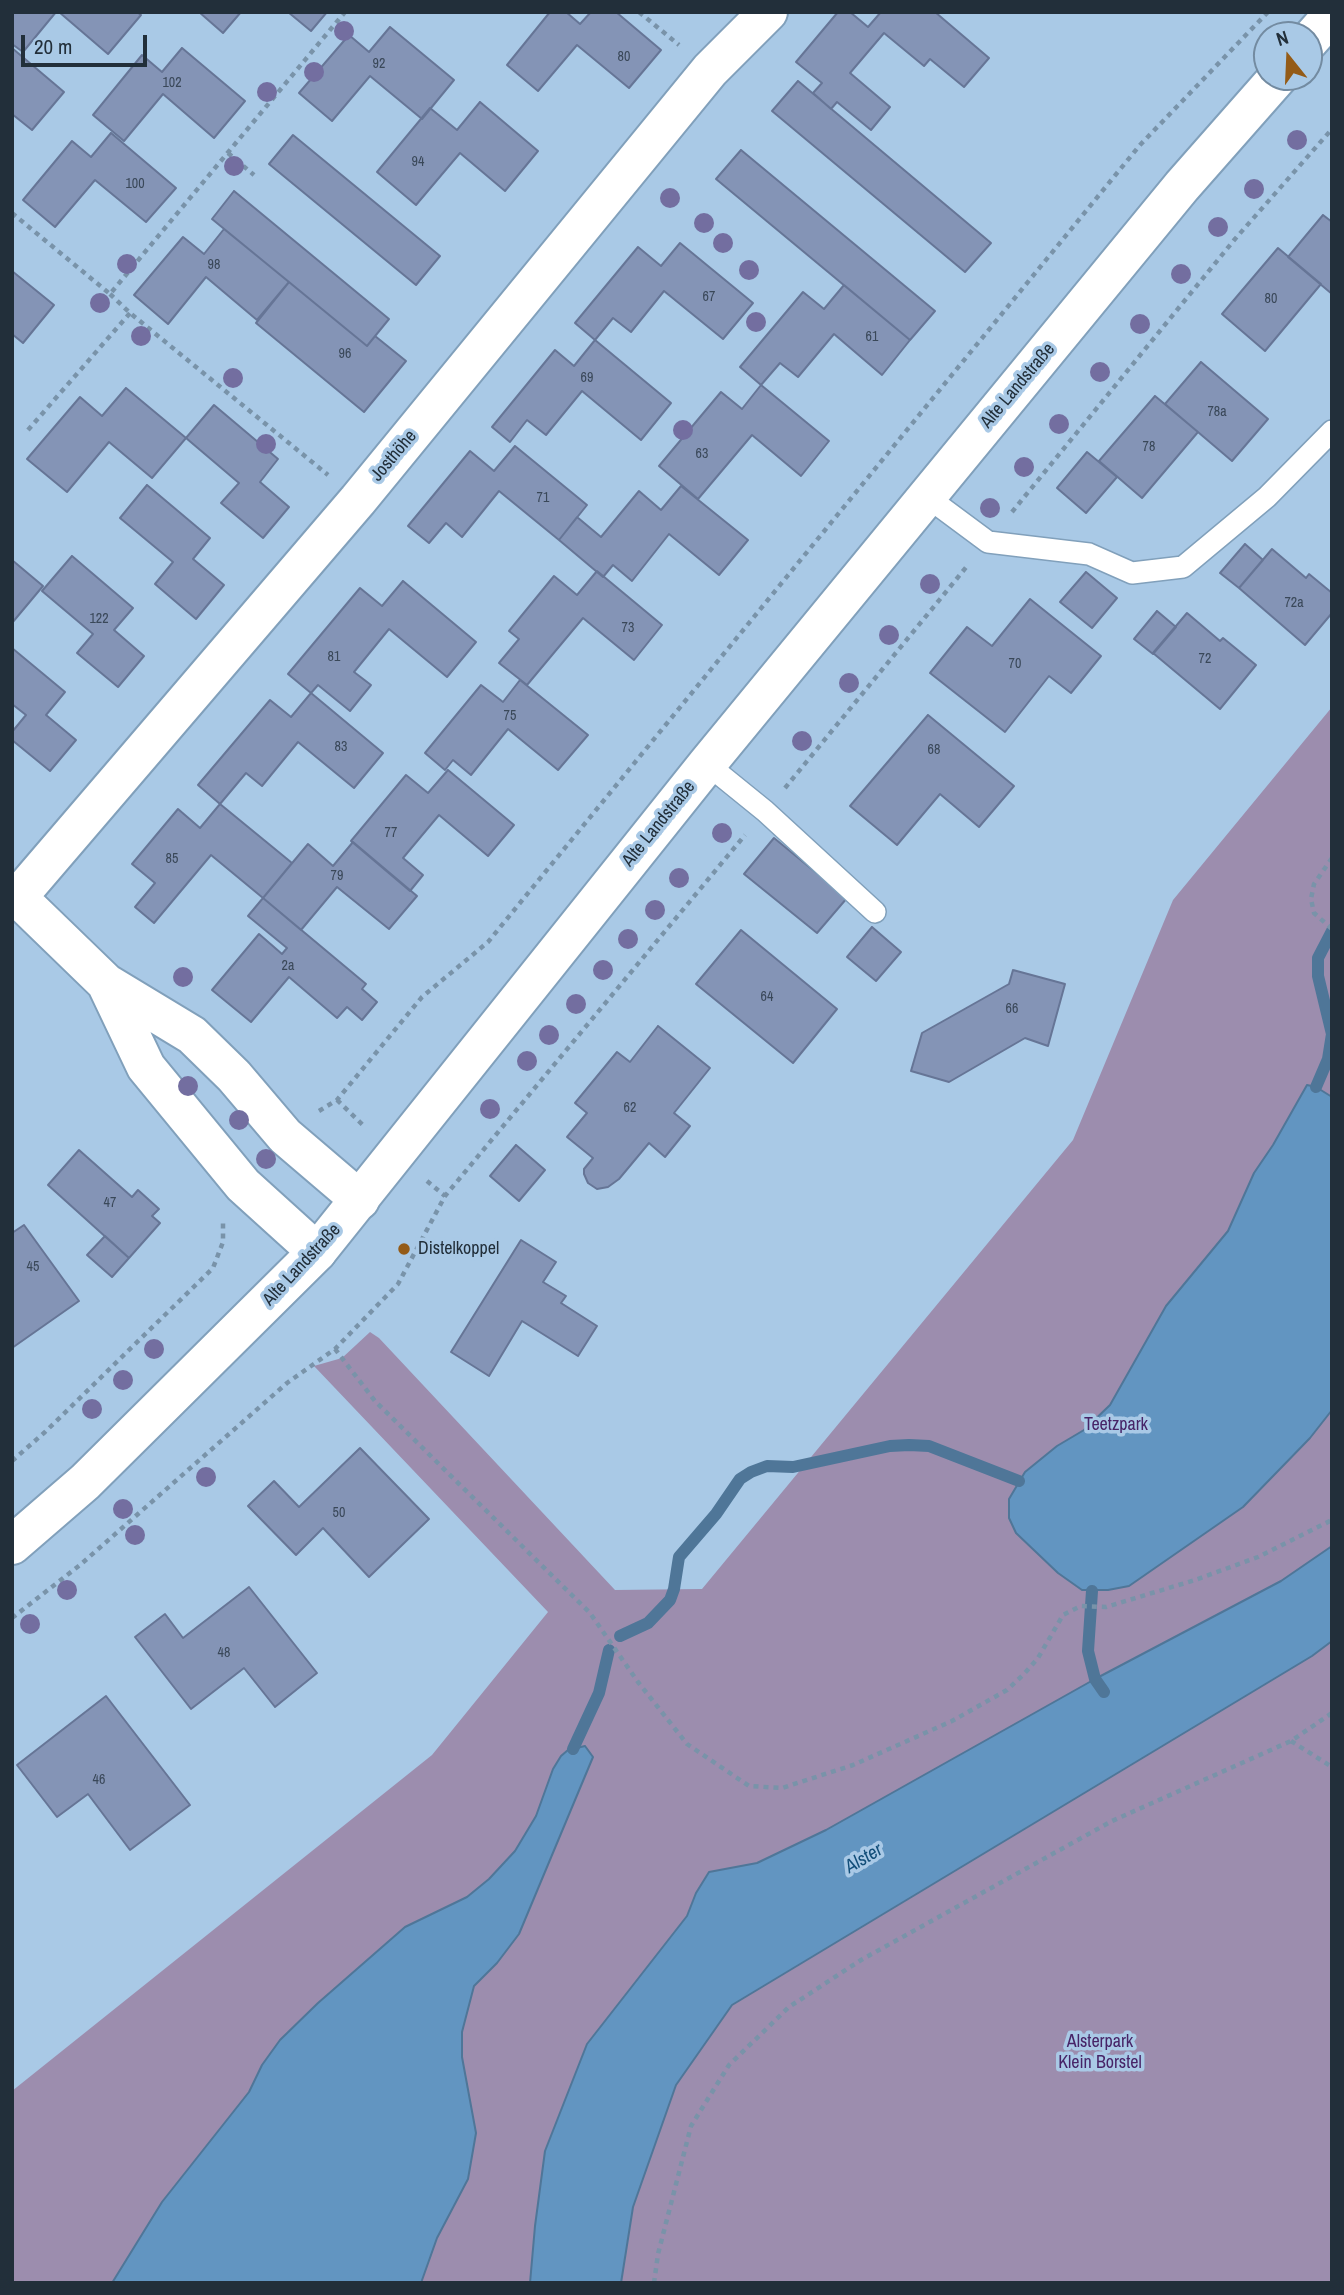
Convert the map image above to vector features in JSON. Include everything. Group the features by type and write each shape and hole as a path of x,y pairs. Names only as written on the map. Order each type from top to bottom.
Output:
{"main road":[{"name":"Josthöhe","path":"15,895 358,500 709,70 768,12"},
{"name":"Alte Landstraße","path":"12,1545 85,1482 317,1252 707,764 926,496 1182,187 1266,91"},
{"path":"15,895 106,983 192,1035 234,1076 285,1136 360,1200"},
{"path":"106,983 146,1067 243,1185 317,1252"}],"lane":[{"path":"926,496 988,542 1089,554 1132,573 1183,567 1267,497 1332,431"},
{"path":"707,764 765,811 874,912"}],"path":[{"path":"110,294 345,12"},
{"path":"639,12 709,70"},
{"path":"316,1112 337,1100 422,997 488,942 1140,145 1268,12"},
{"path":"12,1618 80,1565 287,1383 335,1349 398,1284 445,1196 988,542 1235,239 1332,129"},
{"path":"228,153 254,175"},
{"path":"12,213 358,500"},
{"path":"28,430 130,313"},
{"path":"1332,858 1314,884 1311,899 1314,914 1332,929"},
{"path":"337,1100 359,1122"},
{"path":"431,1184 445,1196"},
{"path":"12,1461 213,1268 223,1241 223,1212"},
{"path":"335,1349 375,1401 590,1613 638,1682 687,1744 749,1786 782,1788 853,1765 952,1721 1016,1682 1038,1658 1063,1615 1081,1606 1106,1607 1258,1557 1332,1520"},
{"path":"654,2283 658,2254 691,2126 729,2065 789,2007 861,1960 1112,1821 1291,1741 1332,1713"},
{"path":"1291,1741 1332,1767"}],"green space":[{"name":"Teetzpark","path":"1332,707 1332,1546 1281,1581 826,1830 757,1863 709,1872 696,1893 687,1916 587,2044 545,2151 530,2283 12,2283 12,2091 432,1755 548,1612 314,1366 342,1358 370,1332 379,1338 615,1590 702,1589 1073,1140 1173,900"},
{"name":"Alsterpark Klein Borstel","path":"1332,1641 1332,2283 621,2283 633,2207 676,2085 732,2005 1312,1656"}],"water":[{"path":"1307,1085 1332,1097 1332,1410 1310,1438 1243,1507 1129,1586 1108,1590 1082,1590 1058,1573 1016,1533 1009,1518 1009,1499 1025,1472 1057,1446 1084,1430 1110,1405 1166,1306 1228,1231 1254,1173"},
{"name":"Alster","path":"1332,1546 1332,1641 1312,1656 732,2005 676,2085 633,2207 621,2283 530,2283 545,2151 587,2044 687,1916 696,1893 709,1872 757,1863 826,1830 1095,1679 1281,1581"},
{"path":"585,1746 593,1757 519,1934 497,1963 474,1986 462,2032 462,2057 476,2133 468,2179 437,2238 421,2283 112,2283 162,2202 249,2092 262,2065 280,2040 405,1927 467,1897 489,1879 515,1851 536,1816 553,1769 561,1756 568,1750"}],"building":[{"path":"12,12 56,12 23,52 12,44"},
{"path":"59,12 137,12 141,15 108,54"},
{"path":"199,12 241,12 223,33"},
{"path":"288,12 327,12 311,31"},
{"path":"550,12 566,12 580,24 591,12 616,12 661,50 629,88 577,45 538,91 507,65"},
{"path":"838,12 850,12 868,27 881,12 935,12 989,58 964,87 930,59 924,66 884,33 850,73 890,107 871,130 837,102 831,109 813,93 822,83 796,62"},
{"path":"390,27 454,80 422,119 370,76 332,121 299,93 349,35 369,52"},
{"path":"12,48 64,92 32,130 12,114"},
{"path":"182,48 245,101 214,138 163,94 124,141 93,115 142,55 162,72"},
{"path":"798,81 991,243 965,272 772,111"},
{"path":"480,102 538,151 505,191 460,153 416,205 377,172 430,108 457,130"},
{"path":"111,133 176,188 146,222 95,180 55,227 23,200 72,141 91,157"},
{"path":"293,135 440,256 416,285 269,164"},
{"path":"741,150 935,311 910,340 716,179"},
{"path":"234,191 389,319 367,346 212,219"},
{"path":"1323,215 1332,222 1332,294 1288,257"},
{"path":"224,229 289,282 257,320 206,277 168,324 134,295 183,237 204,254"},
{"path":"680,243 753,303 723,339 664,291 631,332 613,318 595,340 575,323 638,247 661,266"},
{"path":"1278,248 1321,284 1265,351 1222,314"},
{"path":"12,271 54,305 23,343 12,334"},
{"path":"289,282 367,346 375,336 406,361 364,412 256,323"},
{"path":"844,285 910,340 882,375 834,334 798,377 780,363 761,385 740,367 803,292 824,309"},
{"path":"595,340 671,403 641,440 582,391 546,435 527,420 510,442 492,427 555,350 574,366"},
{"path":"1201,362 1268,419 1232,461 1165,404"},
{"path":"761,385 829,441 801,476 752,435 698,499 659,466 721,392 742,409"},
{"path":"126,388 186,438 152,478 109,442 67,492 27,459 80,397 102,416"},
{"path":"1155,396 1198,432 1142,498 1099,461"},
{"path":"214,405 278,459 260,482 289,507 263,538 221,503 239,483 186,438"},
{"path":"515,446 587,505 559,540 499,491 462,537 446,523 429,543 408,526 470,451 494,471"},
{"path":"1087,452 1117,477 1086,513 1057,488"},
{"path":"147,485 210,538 193,559 224,585 196,619 155,584 173,562 120,518"},
{"path":"681,486 748,540 719,575 669,534 632,581 613,565 603,577 559,540 577,517 601,537 639,491 661,510"},
{"path":"1245,544 1263,560 1239,588 1220,573"},
{"path":"1272,549 1306,578 1309,574 1332,593 1332,613 1305,645 1239,588"},
{"path":"72,556 133,608 114,630 144,656 118,687 77,653 93,634 42,591"},
{"path":"12,560 43,586 12,623"},
{"path":"597,571 662,625 634,660 583,618 527,685 499,663 519,639 509,631 554,576 577,595"},
{"path":"1086,572 1117,598 1092,628 1060,602"},
{"path":"403,581 476,642 447,677 389,629 354,672 371,685 350,711 318,685 311,693 288,674 360,588 382,606"},
{"path":"1030,599 1101,656 1071,693 1049,676 1005,732 930,673 967,627 992,646"},
{"path":"1157,611 1176,627 1153,654 1134,639"},
{"path":"1187,613 1220,641 1223,638 1256,665 1220,709 1153,653"},
{"path":"12,648 65,692 46,715 76,740 50,771 12,740 12,732 26,715 12,704"},
{"path":"520,680 588,735 558,770 508,729 471,775 453,760 445,770 425,753 481,685 503,702"},
{"path":"311,693 383,753 354,788 298,742 262,786 246,773 220,804 198,785 270,700 291,717"},
{"path":"928,715 1014,786 979,827 940,794 897,845 850,806"},
{"path":"448,770 514,825 488,856 439,815 403,858 423,875 410,891 351,841 406,775 428,793"},
{"path":"220,804 292,863 263,898 211,855 154,923 135,907 155,883 132,864 178,809 200,828"},
{"path":"774,838 847,898 817,933 744,874"},
{"path":"353,842 417,896 389,929 337,887 301,930 263,898 308,844 333,866"},
{"path":"263,898 366,984 362,989 377,1002 362,1020 347,1007 337,1018 289,977 251,1022 212,990 259,934 282,954 287,948 248,916"},
{"path":"872,927 901,952 876,981 847,957"},
{"path":"741,930 837,1009 793,1063 696,984"},
{"path":"1013,970 1065,984 1048,1046 1025,1038 949,1082 911,1071 922,1033 1009,984"},
{"path":"658,1026 710,1068 674,1113 690,1126 665,1157 649,1143 619,1179 608,1187 597,1189 588,1183 584,1174 584,1169 593,1158 567,1137 587,1113 575,1103 617,1052 630,1062"},
{"path":"516,1145 545,1170 519,1201 490,1176"},
{"path":"79,1150 132,1197 138,1190 159,1209 152,1216 160,1223 129,1258 48,1185"},
{"path":"24,1225 79,1301 12,1348 12,1233"},
{"path":"105,1236 129,1258 112,1277 87,1255"},
{"path":"521,1240 556,1262 543,1282 566,1296 561,1303 597,1326 578,1356 522,1321 489,1376 451,1352"},
{"path":"360,1448 429,1519 369,1577 323,1528 296,1555 248,1506 274,1481 299,1507"},
{"path":"249,1587 317,1673 275,1707 244,1668 191,1709 135,1637 165,1614 183,1638"},
{"path":"106,1696 190,1805 130,1850 88,1794 57,1817 17,1765"}],"waterway":[{"path":"1316,1087 1328,1059 1332,1034 1318,976 1318,958 1332,931"},
{"path":"620,1636 648,1623 670,1600 679,1557 716,1514 740,1479 751,1472 767,1466 793,1467 890,1446 909,1445 929,1446 1019,1481"},
{"path":"1092,1591 1088,1651 1095,1679 1104,1692"},
{"path":"573,1749 599,1693 609,1650"}],"place":[{"name":"Distelkoppel","path":"404,1249"}]}
